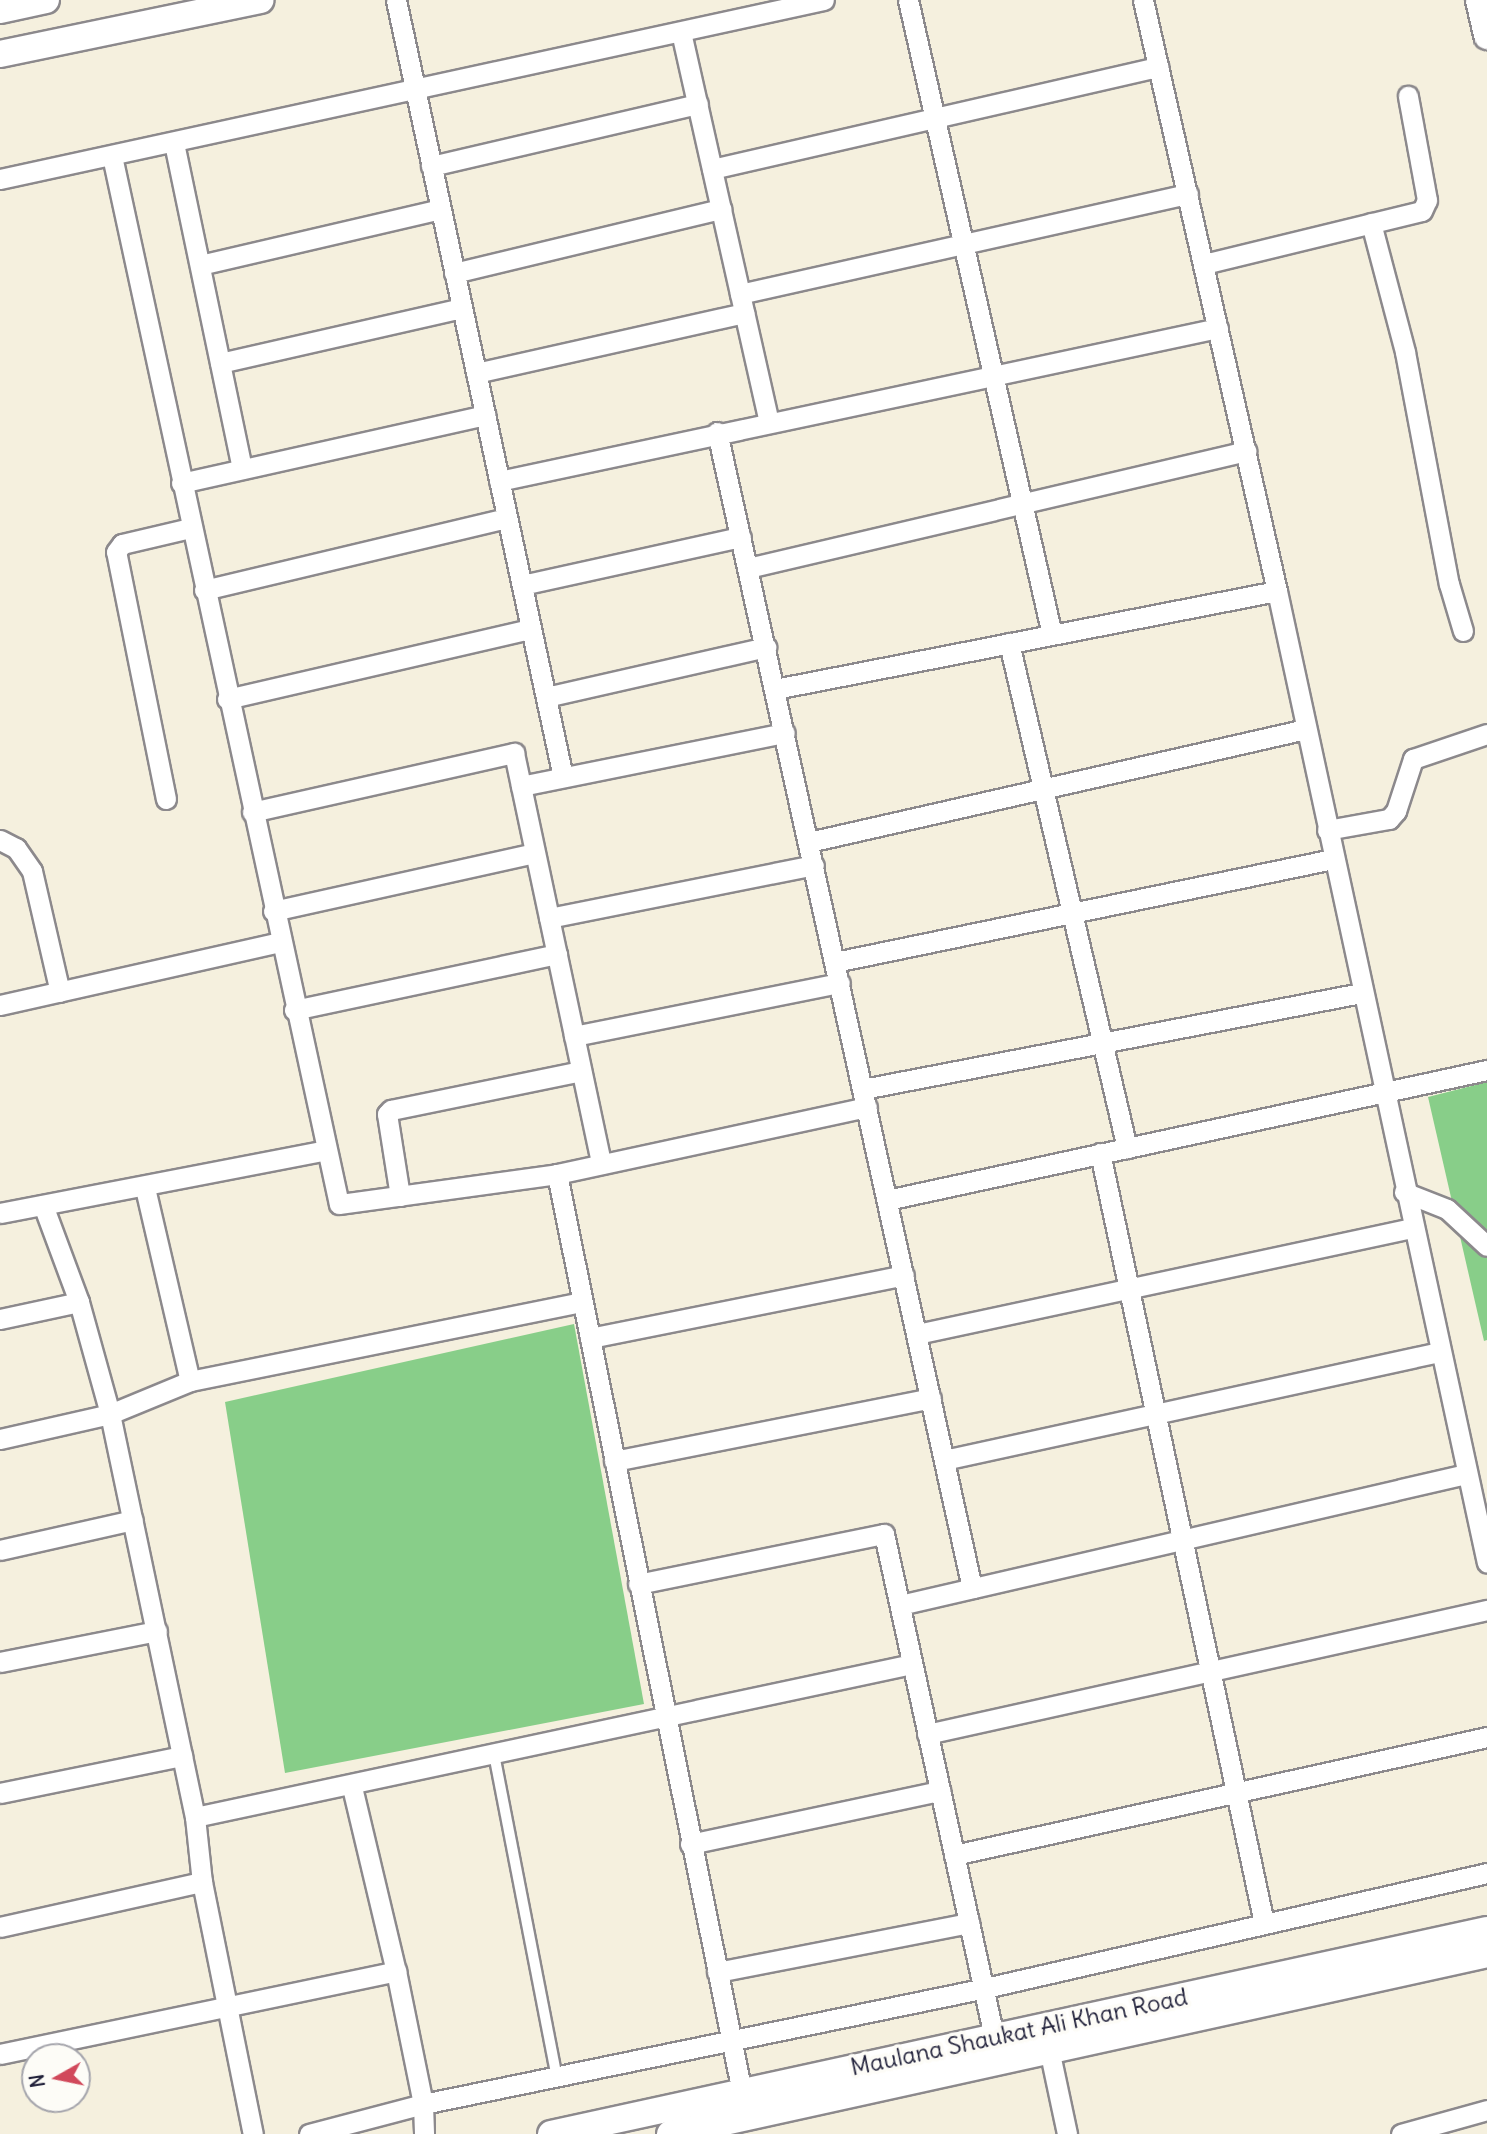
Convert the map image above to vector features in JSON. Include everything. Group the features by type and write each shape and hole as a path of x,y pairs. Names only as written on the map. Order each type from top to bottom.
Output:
{"main road":[{"path":"0,10 46,0"},
{"path":"0,54 260,0"},
{"path":"1479,0 1487,36"},
{"name":"Maulana Shaukat Ali Khan Road","path":"551,2134 1487,1930"},
{"name":"Maulana Shaukat Ali Khan Road","path":"676,2133 1487,1954"}],"street":[{"path":"396,0 564,777"},
{"path":"0,179 416,92 824,0"},
{"path":"908,0 1052,635"},
{"path":"1143,0 1277,591 1361,993 1487,1563"},
{"path":"681,32 769,421"},
{"path":"712,169 1159,67"},
{"path":"1204,264 1422,211 1427,206 1408,96"},
{"path":"431,166 698,104"},
{"path":"174,142 242,469"},
{"path":"112,156 227,699 339,1204 557,1174 1103,1043 1361,993"},
{"path":"476,373 963,244 1188,194"},
{"path":"200,265 440,209"},
{"path":"454,273 721,209"},
{"path":"1371,223 1405,352 1449,584 1463,631"},
{"path":"220,363 462,308"},
{"path":"499,481 717,432 1218,327"},
{"path":"181,482 485,415"},
{"path":"717,432 972,1588"},
{"path":"748,568 1246,451"},
{"path":"204,590 507,518"},
{"path":"166,799 116,552 122,544 190,528"},
{"path":"522,585 741,537"},
{"path":"775,689 1277,591"},
{"path":"227,699 531,629"},
{"path":"1009,643 1127,1148"},
{"path":"546,697 766,648"},
{"path":"809,842 1306,729"},
{"path":"521,786 785,733"},
{"path":"1327,830 1389,819 1396,811 1413,759 1487,734"},
{"path":"252,812 514,752 601,1164"},
{"path":"0,840 16,848 32,871 60,992"},
{"path":"273,911 535,853"},
{"path":"835,962 1333,859"},
{"path":"549,918 814,865"},
{"path":"0,1005 280,942"},
{"path":"295,1010 557,954"},
{"path":"574,1036 840,983"},
{"path":"400,1196 387,1114 391,1110 581,1070"},
{"path":"887,1200 1487,1070"},
{"path":"0,1213 145,1188 326,1150"},
{"path":"1100,1153 1264,1923"},
{"path":"557,1174 664,1719 742,2092"},
{"path":"145,1188 190,1381"},
{"path":"1404,1192 1447,1209 1487,1246"},
{"path":"43,1205 79,1302 110,1414 195,1817 202,1882 253,2134"},
{"path":"917,1334 1412,1228"},
{"path":"590,1338 904,1275"},
{"path":"0,1320 79,1302"},
{"path":"0,1439 110,1414 190,1381 582,1302"},
{"path":"944,1460 1439,1352"},
{"path":"614,1461 931,1398"},
{"path":"900,1605 1466,1474"},
{"path":"0,1550 133,1520"},
{"path":"638,1584 884,1534 981,1989 994,2037"},
{"path":"928,1734 1487,1610"},
{"path":"0,1662 157,1631"},
{"path":"195,1817 352,1787 912,1664"},
{"path":"954,1855 1487,1737"},
{"path":"0,1793 182,1756"},
{"path":"352,1787 396,1971 423,2104 424,2134"},
{"path":"690,1844 940,1791"},
{"path":"309,2134 423,2104 981,1989 1487,1873"},
{"path":"0,1927 202,1882"},
{"path":"717,1972 969,1923"},
{"path":"0,2054 396,1971"},
{"path":"1049,2049 1067,2134"},
{"path":"1401,2134 1487,2110"}],"lane":[{"path":"494,1754 557,2077"}],"green space":[{"path":"1487,1082 1487,1340 1484,1341 1428,1097"},
{"path":"574,1324 644,1704 285,1773 225,1402"}]}
